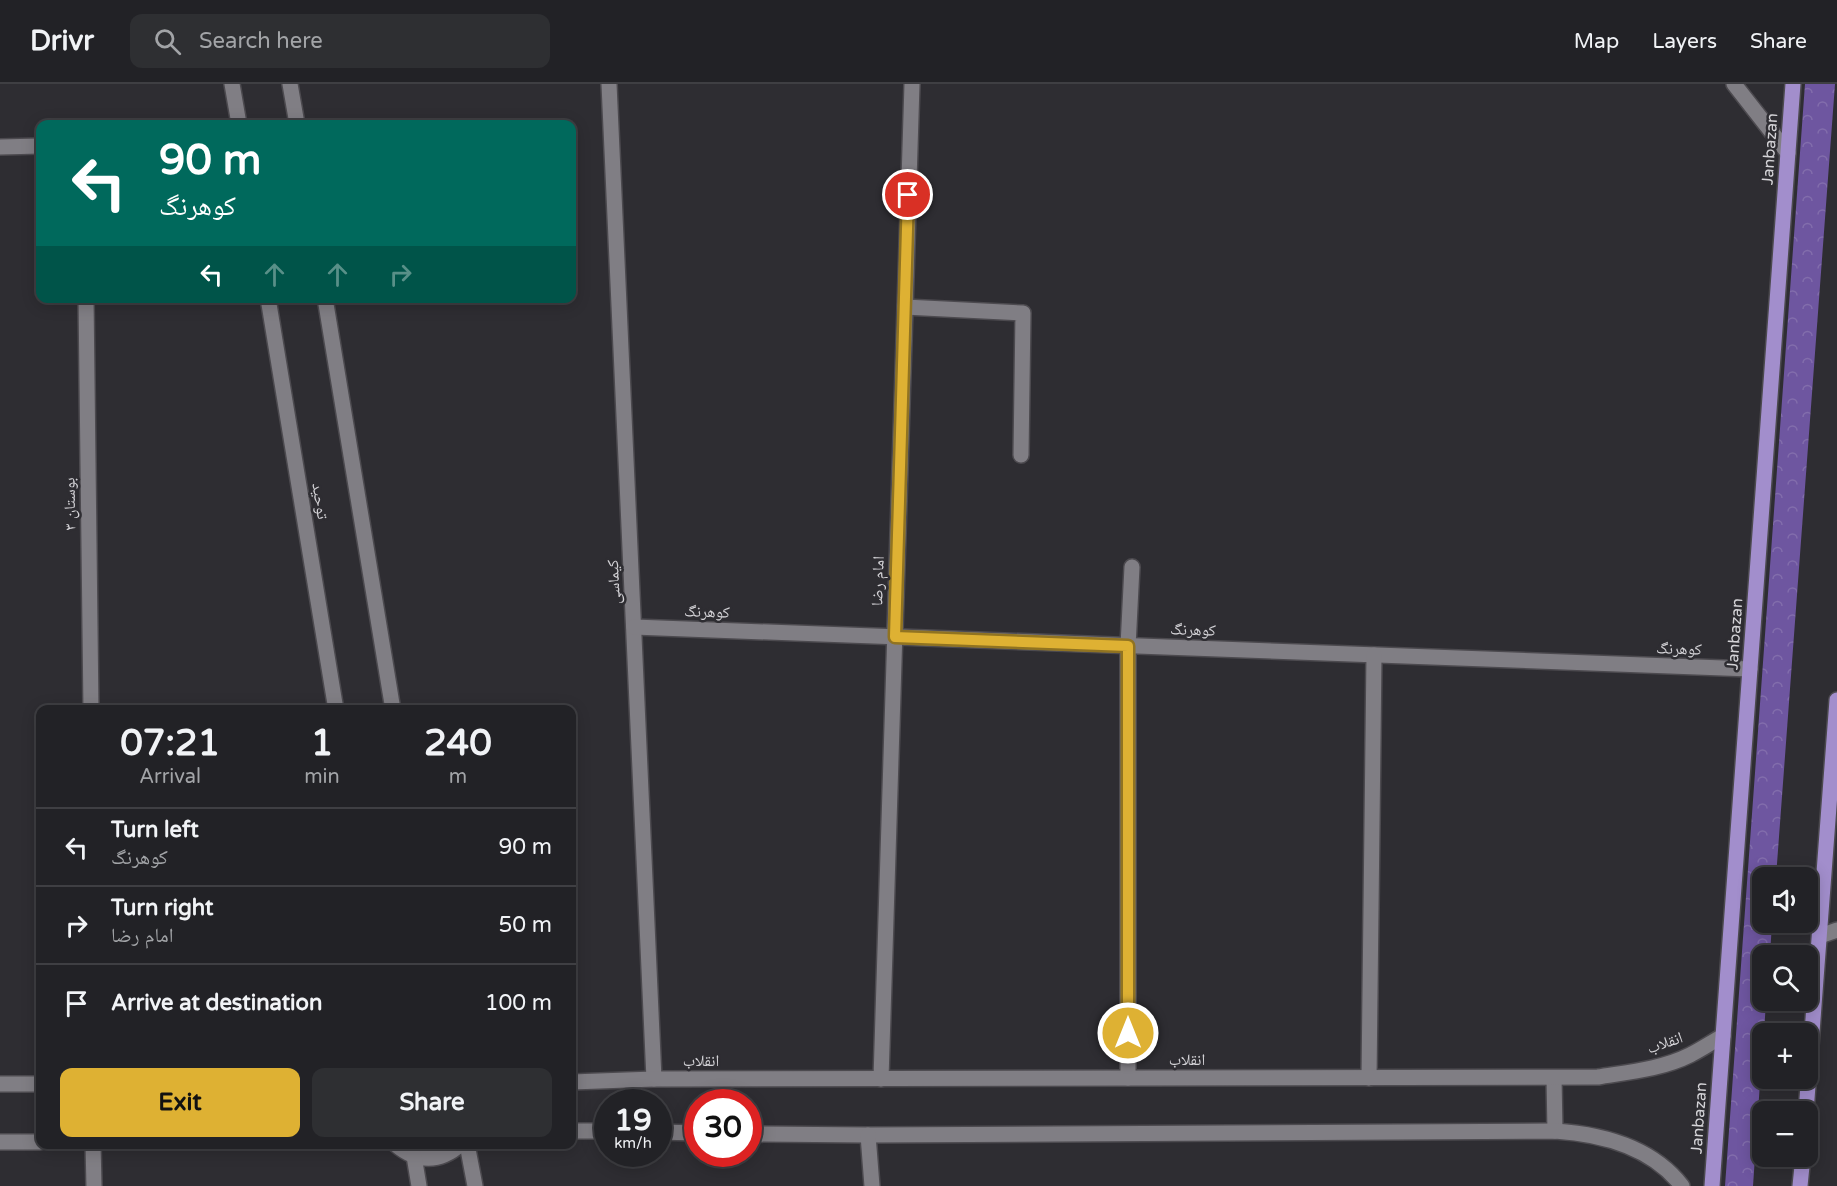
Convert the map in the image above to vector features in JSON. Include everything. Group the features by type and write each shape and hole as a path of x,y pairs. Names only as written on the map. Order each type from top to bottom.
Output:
{"main road":[{"name":"Janbazan","path":"1712,1186 1793,84"},
{"path":"1807,1101 1837,700"},
{"path":"1800,1186 1802,1167"}],"street":[{"path":"232,84 238,120"},
{"path":"290,84 296,120"},
{"name":"کیماسی","path":"609,84 654,1079"},
{"name":"امام رضا","path":"881,1079 912,84"},
{"path":"1734,84 1788,153"},
{"path":"0,147 36,146"},
{"name":"بوستان ۳","path":"86,303 91,705"},
{"name":"توحید","path":"269,303 335,705"},
{"path":"326,303 392,705"},
{"path":"905,307 1023,313 1021,455"},
{"path":"1128,1078 1128,646 1132,567"},
{"name":"کوهرنگ","path":"634,627 1750,669"},
{"path":"1369,1078 1374,655"},
{"path":"1820,936 1837,930"},
{"name":"انقلاب","path":"576,1082 654,1079 1598,1077 1666,1064 1689,1056 1723,1036"},
{"path":"1554,1078 1555,1131"},
{"path":"0,1084 36,1084"},
{"path":"576,1131 594,1131"},
{"path":"762,1134 867,1136 1575,1132 1606,1138 1653,1159 1682,1186"},
{"path":"867,1136 873,1186"},
{"path":"0,1142 36,1142"},
{"path":"93,1149 94,1186"},
{"path":"401,1149 414,1156 433,1159 451,1153 455,1149"},
{"path":"468,1149 475,1186"},
{"path":"414,1156 419,1186"}],"green space":[{"path":"1805,84 1835,84 1777,867 1752,867 1752,933 1771,933 1771,945 1752,945 1752,1011 1765,1011 1765,1023 1752,1023 1752,1089 1760,1089 1759,1101 1752,1101 1753,1186 1725,1186"}],"route":[{"path":"908,195 895,637 1128,646 1128,1033"}]}
